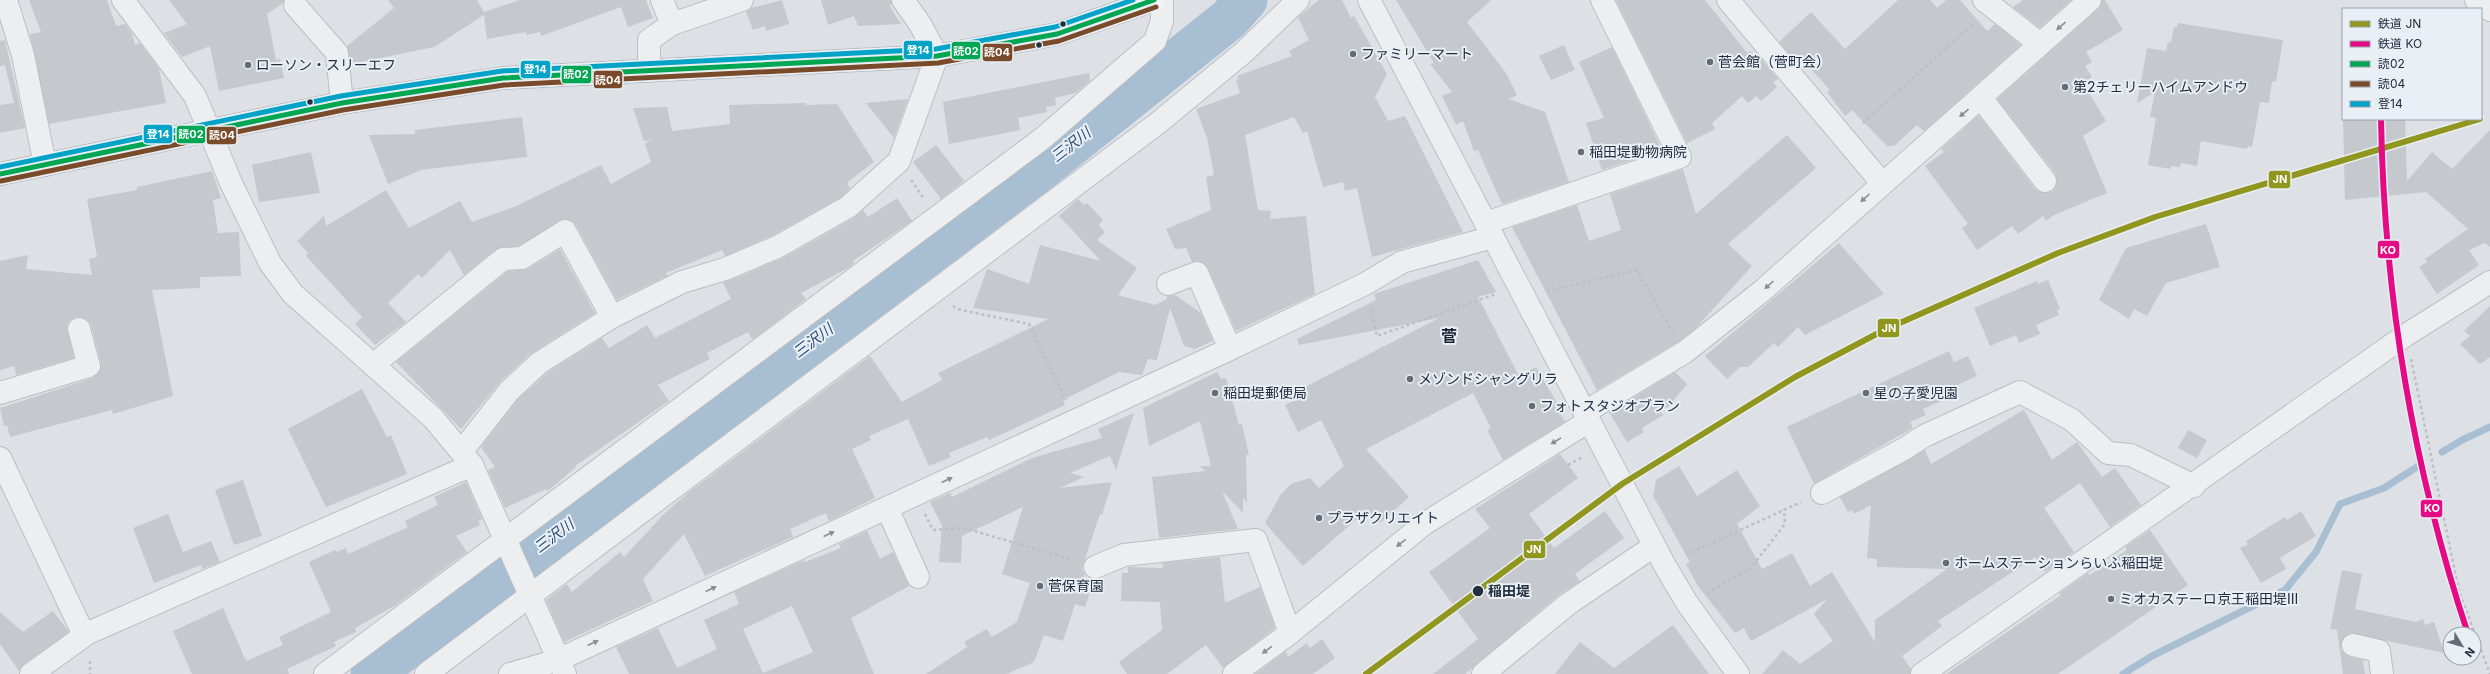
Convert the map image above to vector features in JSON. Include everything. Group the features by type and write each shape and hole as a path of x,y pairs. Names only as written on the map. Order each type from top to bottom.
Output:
{"main road":[{"path":"0,174 342,103 503,78 937,56 1057,34 1154,0"}],"street":[{"path":"6,0 23,55 45,165"},
{"path":"123,0 194,96 231,183 270,262 294,294 433,418 467,458 531,596 561,667"},
{"path":"662,0 672,24"},
{"path":"649,71 649,40 672,24 742,0"},
{"path":"31,674 84,635 467,458 509,391 539,363 612,317 682,282 725,269 777,247 848,206 899,161 937,56 920,24 903,0"},
{"path":"325,674 1043,138 1155,41 1162,21 1162,0"},
{"path":"426,674 1158,123 1244,52 1298,0"},
{"path":"1370,0 1654,546 1687,603 1738,674"},
{"path":"510,674 561,667 915,494 1230,349 1365,284 1402,262 1680,157 1602,0"},
{"path":"1728,0 1882,183"},
{"path":"1234,674 1290,633 1424,524 1685,352 1762,291 2090,0"},
{"path":"2476,0 2490,10"},
{"path":"1987,2 2040,44"},
{"path":"295,5 337,53 342,103"},
{"path":"1981,98 2045,181"},
{"path":"373,365 503,259 522,258 565,231 612,317"},
{"path":"1168,284 1197,273 1230,349"},
{"path":"1922,674 2194,486 2406,335 2490,282"},
{"path":"0,393 89,366 79,330"},
{"path":"1822,493 1904,449 1924,436 2020,392 2072,420 2108,453 2131,455 2194,486"},
{"path":"0,458 84,635"},
{"path":"887,508 918,577"},
{"path":"1095,567 1124,555 1256,540 1290,633"},
{"path":"1483,674 1568,604 1654,546"},
{"path":"2352,645 2379,651 2382,674"}],"path":[{"path":"1845,139 1977,20 1987,2"},
{"path":"899,161 937,218"},
{"path":"1539,293 1637,270 1685,352"},
{"path":"1365,284 1378,336 1497,294"},
{"path":"935,292 957,309 1029,324 1076,420"},
{"path":"2406,335 2459,591 2490,674"},
{"path":"1568,465 1584,456"},
{"path":"915,494 933,530 964,528 1095,567"},
{"path":"1685,555 1772,517 1784,509 1785,524 1751,568 1701,596"}],"building":[{"path":"29,0 107,0 116,26 125,24 132,33 135,45 140,43 159,69 166,103 49,124 30,34 41,32"},
{"path":"169,0 284,0 283,3 267,14 276,60 280,59 284,78 219,91 210,46 182,57 164,33 187,24"},
{"path":"388,0 477,0 484,12 520,0 646,0 653,18 628,27 621,7 541,36 540,32 527,35 526,32 487,39 484,15 434,47 351,64 347,46 394,8"},
{"path":"782,0 789,24 766,31 765,26 753,30 746,12 751,8"},
{"path":"821,0 891,0 892,4 889,5 901,24 858,26 854,16 828,25"},
{"path":"1319,0 1342,0 1351,18 1354,16 1387,74 1375,97 1388,121 1405,116 1463,232 1372,257 1357,188 1345,191 1343,182 1323,187 1307,131 1303,133 1294,117 1245,135 1258,210 1271,211 1270,219 1306,216 1315,294 1236,331 1208,268 1199,261 1192,262 1186,248 1175,249 1166,229 1211,210 1206,177 1214,175 1207,138 1196,109 1240,93 1236,80 1239,79 1237,76 1292,56 1289,51 1309,40 1298,17"},
{"path":"1396,0 1491,0 1467,22 1506,73 1517,95 1509,99 1545,112 1569,182 1502,204 1478,150 1474,151 1463,121 1456,125 1442,96 1452,92 1430,64 1434,63"},
{"path":"1616,0 1705,0 1747,53 1750,51 1758,61 1761,59 1778,79 1773,82 1777,87 1761,101 1756,96 1748,103 1742,96 1712,123 1715,129 1687,143"},
{"path":"1898,0 1930,0 1937,8 1946,0 1960,0 1987,31 1995,24 2021,45 1924,131 1917,125 1894,146 1887,146 1852,110 1845,116 1827,92 1830,90 1802,59 1797,63 1779,42 1811,12 1845,49"},
{"path":"2023,0 2071,0 2040,28 2013,7"},
{"path":"2102,0 2105,0 2123,30 2086,52 2092,62 2085,66 2092,77 2083,83 2106,121 2083,136 2107,193 2054,215 2046,221 2043,216 2018,234 2012,226 1977,250 1962,228 1968,224 1925,166 1944,152 1941,149 1979,115 2035,189 2046,193 2053,191 2057,180 2055,173 1997,99 2098,9"},
{"path":"2178,23 2283,40 2276,82 2272,81 2269,103 2260,102 2252,147 2248,146 2247,149 2201,141 2197,166 2181,163 2180,167 2171,166 2170,169 2148,165 2156,118 2150,117 2155,92 2137,103 2147,48 2166,51 2168,42 2171,43 2174,27 2177,27"},
{"path":"5,40 25,128 0,133 0,105 14,103 5,65 0,66 0,41"},
{"path":"1564,45 1575,70 1551,80 1539,56"},
{"path":"1612,47 1662,150 1602,170 1586,123 1604,118 1579,62"},
{"path":"1089,73 1090,81 1075,93 1055,98 1056,105 1046,107 1047,112 1018,118 1020,130 949,144 943,102"},
{"path":"908,99 894,138 866,103"},
{"path":"806,103 806,105 837,104 874,162 849,181 847,184 850,188 841,197 771,236 725,256 722,250 666,273 667,276 617,300 576,225 571,220 564,219 518,246 496,249 464,275 450,250 422,278 418,274 388,303 406,322 375,345 355,324 362,317 306,256 308,253 297,241 324,216 326,226 386,190 409,228 460,201 472,222 516,206 601,165 611,184 651,162 645,144 651,140 644,141 633,108 667,107 672,131 730,124 729,105"},
{"path":"522,117 527,157 421,170 388,184 369,135 415,134 415,130"},
{"path":"2343,120 2405,120 2407,181 2432,152 2452,169 2490,130 2490,247 2485,243 2469,250 2479,265 2437,294 2419,267 2427,262 2425,259 2468,229 2426,192 2345,200"},
{"path":"1787,135 1816,168 1728,244 1752,266 1696,328 1678,342 1597,390 1512,227 1577,205 1589,241 1621,230 1610,194 1683,169 1696,214"},
{"path":"936,145 964,181 941,199 913,162"},
{"path":"311,152 320,193 259,202 252,165"},
{"path":"212,171 221,198 213,200 218,233 239,232 241,276 200,277 200,288 152,290 173,396 113,414 112,410 10,437 7,425 4,426 0,408 93,378 98,374 101,363 91,325 88,320 76,317 70,320 67,326 74,358 16,375 14,366 0,370 0,261 28,255 26,269 92,275 89,259 97,257 87,199 137,190 137,187"},
{"path":"897,198 912,221 853,261 854,263 848,268 801,293 806,299 756,337 752,339 748,332 707,353 710,359 658,385 669,401 575,466 576,467 548,491 546,489 505,508 488,470 495,467 481,447 518,399 547,373 602,338 609,348 647,325 655,338 731,299 723,283 783,258 854,218 863,210 868,217"},
{"path":"1078,199 1084,205 1087,203 1103,220 1099,225 1105,232 1097,240 1137,268 1118,295 1155,305 1167,299 1167,296 1175,295 1201,313 1213,341 1195,349 1184,346 1170,308 1157,360 1148,359 1142,375 1119,372 1063,400 1065,405 989,440 987,437 949,453 951,457 929,466 908,419 869,436 871,440 852,449 875,498 829,521 826,513 790,529 793,537 705,576 684,534 643,579 653,601 564,642 546,600 567,584 572,592 620,552 624,557 665,513 689,492 870,356 902,402 942,380 938,373 1048,319 973,308 987,269 1029,284 1040,245 1101,261 1059,216"},
{"path":"2206,224 2220,267 2166,283 2147,316 2134,309 2129,319 2099,300 2126,248"},
{"path":"1839,243 1884,294 1805,335 1798,327 1778,347 1774,343 1748,367 1740,367 1727,379 1705,356"},
{"path":"560,249 595,313 530,354 500,382 461,429 396,362 508,271 528,269"},
{"path":"1478,260 1496,292 1478,297 1519,376 1536,367 1557,403 1555,404 1565,422 1503,460 1487,430 1491,428 1473,393 1366,449 1409,497 1380,523 1367,510 1303,566 1265,523 1281,494 1291,484 1310,478 1319,488 1344,466 1321,420 1298,432 1285,405 1308,393 1305,387 1439,318 1299,345 1297,339 1376,300 1374,294"},
{"path":"2048,280 2060,309 2057,310 2059,315 2036,325 2040,334 2019,343 2016,335 1990,346 1974,308 2037,281 2038,284"},
{"path":"2490,306 2490,357 2480,364 2460,344 2470,336 2464,331"},
{"name":"星の子愛児園","path":"1949,351 1954,362 1968,356 1977,376 1955,386 1959,393 1923,409 1926,415 1910,422 1913,428 1814,484 1787,427"},
{"path":"1217,372 1221,379 1226,378 1239,425 1242,424 1249,455 1246,455 1247,503 1243,497 1243,513 1222,491 1238,529 1159,538 1152,477 1205,471 1200,466 1211,466 1200,421 1149,446 1143,408"},
{"path":"1675,372 1687,384 1669,406 1660,411 1663,415 1642,428 1644,432 1627,442 1609,412"},
{"path":"362,389 387,437 391,435 407,474 326,507 288,429"},
{"path":"2024,410 2052,460 2077,442 2102,477 2115,468 2141,505 2110,527 2080,483 2044,508 2074,552 2045,572 2035,557 1938,621 1942,626 1902,656 1911,669 1910,674 1762,674 1783,650 1800,664 1833,641 1814,614 1827,599 1751,641 1744,628 1735,633 1698,586 1686,564 1690,562 1653,496 1656,480 1679,466 1697,496 1737,470 1760,506 1737,524 1762,569 1792,553 1810,586 1832,572 1875,642 1875,620 1947,569 1877,567 1877,559 1867,558 1871,505 1854,514 1852,510 1848,512 1840,497 1925,450 1931,464"},
{"path":"1134,413 1116,470 1110,456 1070,473 1084,477 1060,488 1112,482 1082,570 1085,574 1081,587 1091,590 1085,607 1075,604 1063,641 1044,635 1034,662 1007,674 926,674 967,647 964,642 987,629 992,637 1017,622 1030,583 1002,574 1023,507 962,536 961,563 939,562 942,525 930,502 950,493 952,497 1032,458 1102,438 1098,429"},
{"path":"2188,430 2207,440 2197,458 2178,448"},
{"path":"1560,454 1578,478 1529,514 1554,548 1605,511 1624,538 1575,574 1580,581 1560,594 1465,674 1433,674 1478,639 1429,572 1490,528 1475,509"},
{"path":"243,480 262,536 234,545 215,490"},
{"path":"466,482 482,519 478,521 480,525 456,536 467,552 396,605 355,628 356,632 334,642 336,646 287,669 289,674 192,674 173,631 223,608 246,661 283,645 279,637 331,612 309,562 335,550 336,552 346,548 348,554 408,527 405,521 438,505 434,497"},
{"path":"2301,511 2316,536 2280,558 2286,569 2261,583 2240,548 2248,544 2246,541 2285,517 2287,520"},
{"path":"168,514 183,552 211,541 220,562 202,569 201,565 154,583 133,528"},
{"name":"ミオカステーロ京王稲田堤Ⅲ","path":"2150,530 2188,585 2058,674 1946,674 2061,595 2059,593 2088,573 2090,575 2127,550 2125,547"},
{"path":"867,531 880,559 893,552 909,586 851,618 874,674 629,674 616,647 658,628 677,668 717,649 704,620 739,604 734,592 804,560 805,562 841,548 839,544","holes":["792,606 813,652 763,673 743,629"]},
{"path":"1220,557 1225,603 1260,587 1275,628 1223,668 1206,645 1167,674 1127,674 1119,662 1162,630 1160,602 1121,601 1122,573 1128,573 1128,567 1163,568 1162,563"},
{"path":"2342,570 2362,574 2355,609 2416,622 2423,619 2425,625 2434,622 2442,647 2442,653 2350,633 2344,637 2341,649 2350,657 2363,660 2365,674 2343,674 2337,630 2330,629"},
{"path":"53,611 69,632 24,664 19,671 0,644 0,612 23,632"},
{"path":"1673,625 1709,674 1555,674 1580,642 1614,668"},
{"path":"1322,639 1335,658 1313,674 1255,674 1286,651 1288,657 1307,643 1310,648"}],"waterway":[{"name":"三沢川","path":"372,674 1041,169 1229,19 1246,0"},
{"path":"2442,452 2462,440 2490,427"},
{"path":"2123,674 2152,656 2285,590 2316,552 2340,504 2384,488 2420,465"}],"rail line":[{"name":"KO","path":"2381,120 2383,184 2388,250 2395,315 2405,380 2417,444 2432,508 2466,626"},
{"name":"JN","path":"1366,674 1622,484 1795,377 1884,330 2058,253 2155,217 2477,120"}],"transit line":[{"name":"登14","path":"0,167 341,96 502,71 936,49 1055,27 1133,0"},
{"name":"読02","path":"0,174 342,103 503,78 937,56 1057,34 1154,0"},
{"name":"読04","path":"1,181 343,110 504,85 938,63 1059,41 1156,7"}],"place":[{"name":"ファミリーマート","path":"1353,54"},
{"name":"菅会館（菅町会）","path":"1710,62"},
{"name":"ローソン・スリーエフ","path":"248,65"},
{"name":"第2チェリーハイムアンドウ","path":"2065,87"},
{"name":"稲田堤動物病院","path":"1581,152"},
{"name":"メゾンドシャングリラ","path":"1410,379"},
{"name":"稲田堤郵便局","path":"1215,393"},
{"name":"星の子愛児園","path":"1866,393"},
{"name":"フォトスタジオブラン","path":"1532,406"},
{"name":"プラザクリエイト","path":"1319,518"},
{"name":"ホームステーションらいふ稲田堤","path":"1946,563"},
{"name":"菅保育園","path":"1040,586"},
{"name":"稲田堤","path":"1478,591"},
{"name":"ミオカステーロ京王稲田堤Ⅲ","path":"2111,599"}],"district":[{"name":"菅","path":"1449,336"}]}
